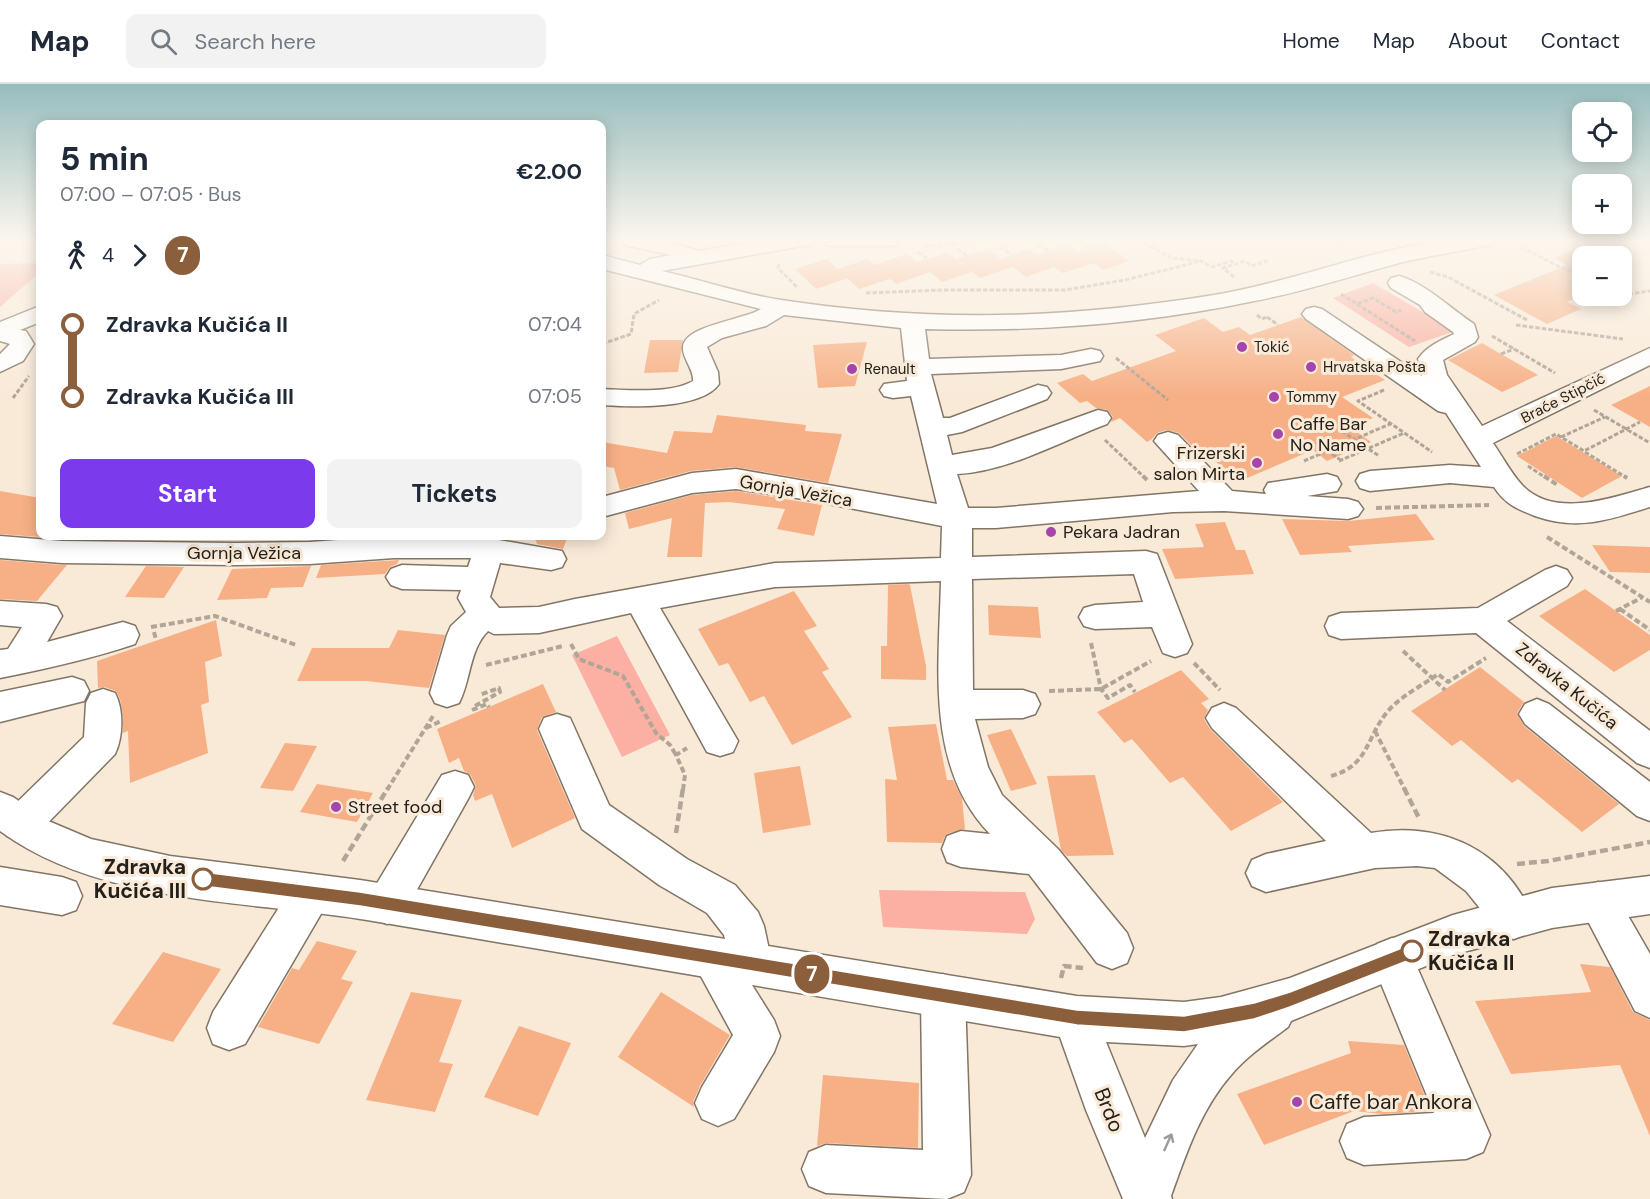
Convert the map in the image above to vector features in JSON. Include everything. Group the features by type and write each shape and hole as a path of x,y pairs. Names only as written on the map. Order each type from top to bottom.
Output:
{"street":[{"path":"701,292 776,316 1010,324 1135,314 1264,292"},
{"path":"1415,292 1465,329 1466,337 1435,353 1430,359 1434,375 1476,440 1498,491"},
{"path":"1314,314 1457,410"},
{"path":"7,336 36,316"},
{"path":"606,397 679,394 701,388 706,384 707,372 695,353 695,345 710,334 776,316"},
{"path":"912,322 920,377 947,492 957,518 956,705 959,731 970,769 989,807 1038,857 1103,959"},
{"path":"7,336 36,329"},
{"path":"2,365 14,356 7,336"},
{"name":"Braće Stipčić","path":"1476,440 1650,355"},
{"path":"893,390 920,377 1061,362 1091,356"},
{"path":"933,426 953,426 1038,393"},
{"path":"942,465 960,465 1004,453 1092,420"},
{"path":"1168,441 1237,503 1336,468"},
{"path":"747,480 762,462 790,465"},
{"path":"1370,481 1450,474 1498,491 1512,492 1524,501 1558,513 1599,512 1650,497"},
{"name":"Gornja Vežica","path":"606,506 692,483 747,480 957,518 996,518 1173,502 1348,509"},
{"name":"Gornja Vežica","path":"0,547 62,552 310,554 394,547 476,547 484,564 519,540"},
{"path":"402,577 484,564 551,559"},
{"path":"484,564 474,597 484,615 494,621 539,620 575,611 775,575 1146,562 1162,614 1177,646"},
{"path":"1341,626 1483,620 1557,563"},
{"path":"639,599 720,741"},
{"path":"0,613 46,616 9,663"},
{"path":"1092,628 1162,614"},
{"path":"452,704 463,635 484,615"},
{"name":"Zdravka Kučića","path":"1483,620 1650,752"},
{"path":"9,663 68,651 123,635"},
{"path":"0,707 87,697 102,743 10,816 32,831 88,857 170,875 387,904 943,996 1069,998 1184,1024 1221,1019 1290,1000 1453,935 1552,908 1650,895"},
{"path":"956,705 1023,704"},
{"path":"1223,705 1365,853"},
{"path":"1537,714 1650,804"},
{"path":"557,729 595,817 674,872 721,899 743,926 731,961 758,1036 717,1103"},
{"path":"387,904 455,787"},
{"path":"1266,873 1365,853 1414,847 1447,856 1480,877 1514,919"},
{"path":"961,849 1038,857"},
{"path":"0,885 62,896"},
{"path":"229,1028 311,893"},
{"path":"1598,902 1650,996"},
{"path":"1364,1142 1466,1135 1392,959"},
{"path":"826,1169 947,1175 943,996"},
{"name":"Brdo","path":"1069,998 1088,1059 1109,1113 1148,1198"},
{"path":"1148,1198 1176,1125 1209,1065 1241,1035 1290,1000"}],"path":[{"path":"858,293 886,292"},
{"path":"1476,292 1527,320"},
{"path":"1632,293 1649,292"},
{"path":"1357,303 1417,342 1411,345"},
{"path":"1506,308 1513,305"},
{"path":"606,343 631,334 634,314 645,308"},
{"path":"1267,317 1278,325"},
{"path":"1516,325 1623,339"},
{"path":"1492,336 1555,372"},
{"path":"1501,354 1514,349"},
{"path":"1117,360 1168,400"},
{"path":"13,398 34,370"},
{"path":"1308,458 1391,424 1358,401 1410,380"},
{"path":"1600,414 1650,443"},
{"path":"1561,437 1605,417"},
{"path":"1092,420 1149,481"},
{"path":"1584,451 1640,422"},
{"path":"1342,431 1375,453"},
{"path":"1316,443 1326,450 1336,468 1368,448 1404,432"},
{"path":"1556,484 1513,456 1556,434 1623,476"},
{"path":"1348,509 1498,491"},
{"path":"1557,563 1561,546 1650,602"},
{"path":"1641,598 1618,610 1650,630"},
{"path":"123,635 155,626 215,616 296,645"},
{"path":"1092,628 1101,690 1108,698 1130,685 1135,692"},
{"path":"155,632 156,640"},
{"path":"1322,778 1345,774 1356,767 1375,730 1390,709 1432,678 1438,674 1448,682 1512,642"},
{"path":"571,644 579,659 623,676 656,733 670,745 676,755"},
{"path":"1073,690 1101,690 1177,646 1223,705"},
{"path":"1419,667 1445,690"},
{"path":"343,861 452,704 487,704 489,707"},
{"path":"1375,730 1447,856 1479,857 1508,865 1548,861 1650,842"},
{"path":"675,842 685,775"},
{"path":"1069,998 1064,966 1103,959"}],"shaded area":[{"path":"0,292 17,292 0,307"},
{"path":"1349,292 1388,292 1455,331 1409,347 1333,298"},
{"path":"617,636 670,735 622,757 572,655"},
{"path":"879,890 1025,892 1035,919 1027,934 883,927"}],"building":[{"path":"1501,292 1572,292 1572,300 1567,302 1581,309 1547,324 1494,295"},
{"path":"1301,317 1354,355 1351,357 1385,380 1342,397 1373,418 1350,427 1371,442 1327,461 1313,450 1240,481 1205,453 1200,454 1179,433 1167,430 1157,433 1147,442 1120,418 1111,422 1113,417 1107,410 1096,408 1087,401 1080,403 1057,383 1083,374 1092,381 1176,351 1155,335 1204,318 1223,332 1239,327 1250,335"},
{"path":"650,340 683,340 678,372 644,373"},
{"name":"Renault","path":"867,342 855,386 818,388 813,345"},
{"path":"1482,343 1538,375 1502,392 1448,360"},
{"path":"1650,386 1650,427 1611,405"},
{"path":"717,415 806,425 805,431 842,434 828,483 736,467 691,471 620,490 614,468 606,467 606,443 667,453 674,431 712,433"},
{"path":"1556,436 1622,476 1582,498 1517,456"},
{"path":"0,491 36,497 36,537 0,534"},
{"path":"736,491 822,505 814,536 777,529 785,509 729,502 705,503 702,557 667,557 672,518 629,529 625,513 692,495"},
{"path":"1416,514 1435,540 1348,546 1352,552 1300,555 1282,519 1348,521"},
{"path":"1225,522 1236,550 1245,550 1254,574 1175,579 1162,549 1204,547 1195,524"},
{"path":"536,540 566,540 563,549 537,544"},
{"path":"1592,545 1650,547 1650,573 1610,572"},
{"path":"0,560 67,565 37,601 0,599"},
{"path":"399,560 385,574 316,578 321,565"},
{"path":"146,566 184,567 164,598 125,597"},
{"path":"311,566 303,587 271,588 267,598 217,600 232,569"},
{"path":"908,584 926,666 926,680 881,679 881,646 887,646 888,585"},
{"path":"1585,589 1650,635 1650,650 1614,672 1539,616"},
{"path":"794,591 817,626 804,631 829,669 822,672 852,717 792,745 764,696 750,702 728,663 719,666 698,629"},
{"path":"988,605 1038,607 1041,638 989,635"},
{"path":"216,620 222,656 205,662 209,702 201,705 208,753 130,783 128,731 123,733 120,699 116,691 104,687 98,688 97,661"},
{"path":"398,630 445,635 429,688 366,681 297,681 312,648 389,648"},
{"path":"1480,667 1524,702 1517,713 1524,726 1619,804 1582,832 1518,779 1512,783 1461,740 1452,746 1411,711"},
{"path":"1181,670 1209,699 1201,703 1208,710 1204,719 1210,729 1283,802 1231,831 1183,777 1170,783 1132,739 1124,743 1097,712"},
{"path":"543,684 556,712 542,717 537,730 575,818 512,848 492,794 475,801 473,795 476,786 470,774 464,771 459,758 449,763 437,729"},
{"path":"936,724 947,780 953,780 962,798 965,829 946,834 942,843 887,842 885,779 897,780 888,727"},
{"path":"1011,729 1037,784 1011,791 987,735"},
{"path":"285,743 317,746 293,791 260,788"},
{"path":"800,766 811,825 763,833 754,773"},
{"path":"1095,775 1114,855 1067,856 1061,850 1047,776"},
{"path":"317,784 373,793 357,822 300,812"},
{"path":"317,941 357,951 341,979 353,982 319,1044 258,1027 292,968 299,970"},
{"path":"163,952 221,969 173,1042 112,1024"},
{"path":"1580,964 1610,967 1633,1012 1650,1020 1650,1136 1620,1065 1511,1074 1475,1001 1591,992"},
{"path":"411,992 462,1000 439,1062 453,1064 435,1112 366,1100"},
{"path":"661,992 730,1035 700,1086 693,1102 694,1107 618,1057"},
{"path":"519,1026 571,1043 538,1116 484,1097"},
{"path":"1348,1041 1404,1045 1431,1111 1383,1114 1354,1111 1264,1145 1237,1094 1351,1053"},
{"path":"823,1075 919,1083 918,1148 826,1143 817,1146"}],"bus line":[{"name":"7","path":"203,879 360,899 1077,1018 1146,1023 1184,1024 1221,1019 1254,1011 1290,1000 1412,951"}],"place":[{"name":"Tokić","path":"1242,347"},
{"name":"Hrvatska Pošta","path":"1311,367"},
{"name":"Renault","path":"852,369"},
{"name":"Tommy","path":"1274,397"},
{"name":"Caffe Bar No Name","path":"1278,434"},
{"name":"Frizerski salon Mirta","path":"1257,463"},
{"name":"Pekara Jadran","path":"1051,532"},
{"name":"Street food","path":"336,807"},
{"name":"Zdravka Kučića III","path":"203,879"},
{"name":"Zdravka Kučića II","path":"1412,951"},
{"name":"Caffe bar Ankora","path":"1297,1102"}]}
